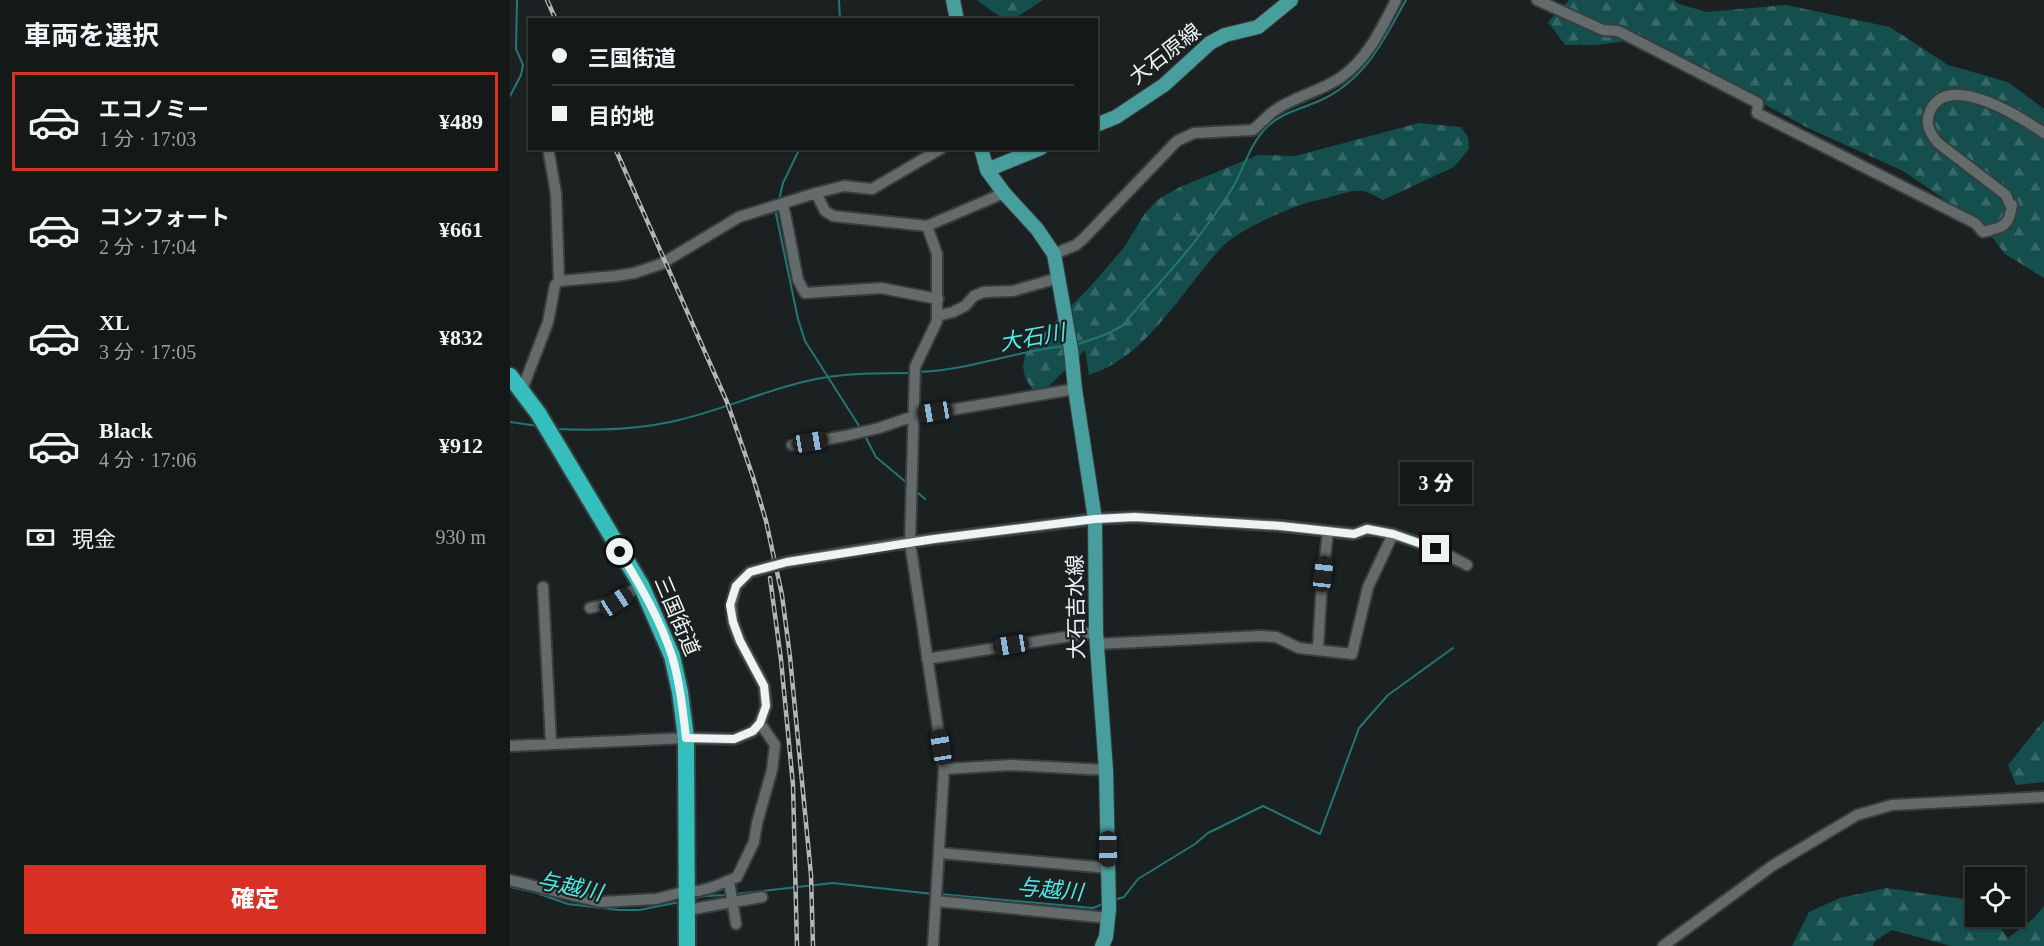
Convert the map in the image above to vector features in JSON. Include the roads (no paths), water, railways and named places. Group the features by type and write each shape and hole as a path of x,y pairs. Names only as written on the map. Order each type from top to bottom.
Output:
{"highway":[{"name":"三国街道","path":"510,376 538,413 641,585 672,656 680,692 686,738 687,946"}],"main road":[{"path":"953,0 957,18"},
{"name":"大石原線","path":"1098,124 1116,117 1164,85 1210,43 1225,35 1258,27 1291,0"},
{"name":"大石吉水線","path":"982,150 987,170 1054,254 1071,346 1075,389 1095,519 1096,638 1106,770 1108,868 1108,918 1106,937 1102,946"},
{"path":"987,170 1036,150"}],"street":[{"path":"1054,254 1076,245 1084,238 1177,141 1194,133 1253,130 1275,110 1312,93 1349,71 1376,39 1396,0"},
{"path":"1537,0 1603,30 1618,31 1758,103 1757,113 1975,223 1983,232 2003,227 2010,219 2012,205 2009,204 2006,195 1938,143 1931,135 1927,125 1928,114 1934,104 1956,95 1985,101 2002,107 2044,133"},
{"path":"549,150 556,193 559,281"},
{"path":"522,390 548,322 555,285 559,281 616,276 661,264 739,217 844,186 872,189 939,150"},
{"path":"816,193 825,211 833,216 927,226 1004,193"},
{"path":"783,203 798,280 805,293 880,288 938,299"},
{"path":"927,226 937,254 937,321 915,367 910,542 944,769 933,946"},
{"path":"937,316 965,306 974,296 984,292 1013,291 1058,278"},
{"path":"792,445 879,428 914,416 1075,389"},
{"path":"510,746 686,738 734,739 753,731 760,723 766,706 764,686 740,641 730,605 736,586 750,572 787,562 910,542 1095,519 1135,517 1354,534 1367,529 1393,534 1436,549 1467,565"},
{"path":"1318,649 1328,531"},
{"path":"927,659 1096,638 1261,636 1276,637 1299,648 1352,654 1368,587 1393,534"},
{"path":"590,608 616,602 641,585"},
{"path":"543,587 551,744"},
{"path":"736,924 731,893 754,842 772,770 775,745 760,723"},
{"path":"944,769 1011,765 1106,770"},
{"path":"1663,946 1768,869 1857,815 1892,805 2044,797"},
{"path":"939,853 1108,868"},
{"path":"510,880 600,902 656,899 687,891 762,897"},
{"path":"687,910 731,893"},
{"path":"936,901 1108,918"}],"waterway":[{"path":"510,96 521,75 523,65 516,49 517,0"},
{"path":"839,0 840,18"},
{"name":"大石川","path":"1076,345 1122,326 1205,229 1237,180 1260,134 1278,119 1335,92 1361,71 1389,31 1406,0"},
{"path":"779,200 783,183 799,150"},
{"path":"777,209 776,214 798,319 805,341 861,429"},
{"name":"大石川","path":"917,372 973,365 1065,346"},
{"name":"大石川","path":"556,429 603,430 648,426 695,416 774,390 820,378 859,374 912,373"},
{"name":"大石川","path":"510,422 538,426"},
{"path":"864,434 876,457 907,483"},
{"path":"916,491 925,499"},
{"name":"与越川","path":"1114,900 1124,897 1138,879 1195,844 1208,833 1263,806 1320,834 1359,728 1388,695 1453,648"},
{"name":"与越川","path":"736,894 833,883 933,894"},
{"name":"与越川","path":"510,887 534,892 568,904 619,910 639,910 680,902"},
{"name":"与越川","path":"939,894 1093,908 1103,904"},
{"name":"与越川","path":"695,898 728,895"}],"railway":[{"path":"547,0 555,18"},
{"path":"616,150 727,402 766,521 782,595 790,657 811,875 813,946"},
{"path":"770,578 781,660 793,785 797,946"}]}
